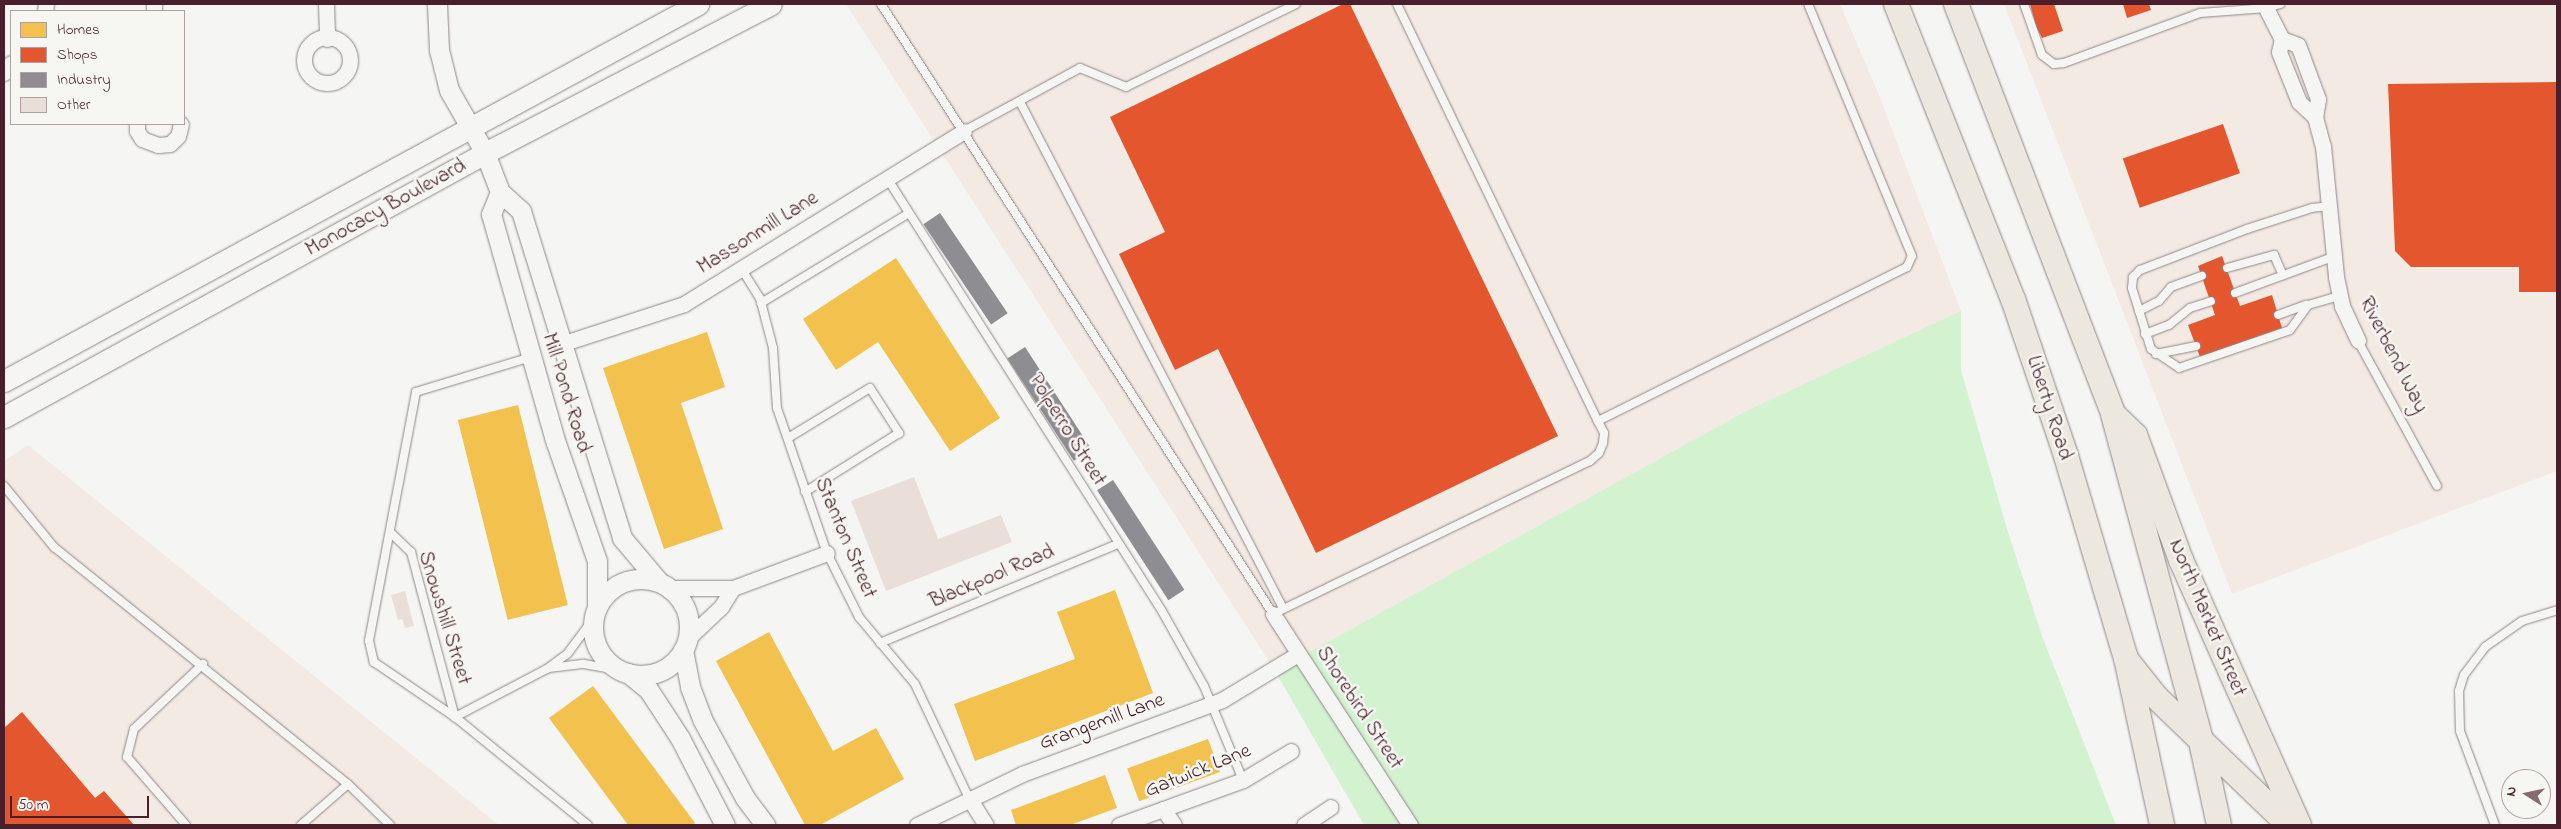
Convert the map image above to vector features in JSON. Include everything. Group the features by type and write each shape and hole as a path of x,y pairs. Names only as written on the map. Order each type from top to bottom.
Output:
{"main road":[{"name":"Monocacy Boulevard","path":"4,381 698,4"},
{"name":"Monocacy Boulevard","path":"4,417 485,153 771,4"},
{"name":"Liberty Road","path":"1896,4 2016,308 2066,456 2126,658 2162,825"},
{"path":"1956,4 2113,414 2200,737 2219,825"},
{"name":"North Market Street","path":"2113,414 2135,435 2181,560 2299,825"},
{"path":"2126,658 2156,697 2200,737 2289,825"}],"street":[{"path":"326,4 327,39"},
{"name":"Mill Pond Road","path":"437,4 440,50 449,90 485,153 500,192 520,211 622,538 664,585 682,601 688,614 685,645 690,686 702,719 745,798 765,825"},
{"name":"Riverbend Way","path":"2270,5 2282,39 2279,52 2299,102 2315,118"},
{"name":"Riverbend Way","path":"2282,39 2298,45 2318,98 2315,118 2322,146 2340,296 2358,341"},
{"path":"137,125 137,131 142,140 158,145 170,144 178,136 181,125"},
{"name":"Massonmill Lane","path":"561,344 684,304 964,130"},
{"name":"Mill Pond Road","path":"500,192 491,214 556,444 597,561 594,637 599,650 607,661 648,689 680,738 725,825"},
{"path":"595,613 616,586 645,578 664,585 733,588 827,553"},
{"path":"625,672 644,675 658,672 670,666 685,645 721,606 733,588"},
{"name":"Shorebird Street","path":"1278,611 1298,654 1410,825"},
{"name":"Grangemill Lane","path":"917,825 969,798 1022,774 1212,704 1298,654"},
{"name":"Gatwick Lane","path":"1119,825 1243,780 1291,751"},
{"path":"969,798 986,825"},
{"path":"1304,825 1331,807"},
{"path":"1163,809 1174,825"}],"lane":[{"path":"880,4 964,130 989,176 1278,611"},
{"path":"964,130 1020,102 1080,68 1126,87 1296,4"},
{"path":"1278,611 1590,461 1599,453 1603,443 1604,433 1397,4"},
{"path":"1598,421 1908,267 1912,256 1808,4"},
{"path":"2024,4 2047,60 2064,63 2200,12 2270,5"},
{"path":"1020,102 1278,611"},
{"name":"Polperro Street","path":"887,178 1166,618 1212,704 1243,780"},
{"path":"2308,305 2290,330 2190,366 2178,368 2156,354 2145,334 2132,288 2134,277 2140,270 2247,229 2312,208 2330,206"},
{"path":"762,303 909,213"},
{"path":"2227,268 2274,255 2283,275"},
{"path":"2235,293 2334,256"},
{"name":"Stanton Street","path":"741,268 762,303 773,348 777,408 827,553 859,617 915,684 969,798"},
{"path":"2139,311 2159,302 2171,287 2202,276"},
{"path":"2278,315 2340,296"},
{"path":"2145,334 2168,325 2190,308 2211,301"},
{"name":"Riverbend Way","path":"2358,341 2436,486"},
{"path":"2156,354 2196,346"},
{"path":"531,357 416,392 391,533 369,641 374,662 455,717 588,825"},
{"path":"788,438 870,388 898,433 806,492"},
{"path":"4,486 54,547 202,664 348,784 390,825"},
{"name":"Snowshill Street","path":"391,533 411,552 455,717"},
{"name":"Blackpool Road","path":"880,643 1118,544"},
{"path":"2495,825 2460,731 2457,713 2462,683 2472,662 2500,634 2522,621 2557,610"},
{"path":"455,717 547,669 573,648 595,613"},
{"path":"186,825 127,757 134,729 202,664"},
{"path":"547,669 584,664 625,672"},
{"path":"302,825 348,784"}],"shaded area":[{"path":"846,4 1840,4 1879,95 1961,311 1746,411 1275,671"},
{"path":"2004,4 2557,4 2557,471 2232,594"},
{"path":"28,445 499,825 4,825 4,461"}],"green space":[{"path":"1961,311 1961,370 2007,529 2042,636 2116,825 1364,825 1275,671 1746,411"}],"building: Homes":[{"path":"896,258 1000,418 950,451 878,342 836,370 803,319"},
{"path":"707,332 725,387 681,403 723,529 664,549 603,368"},
{"path":"518,405 568,605 508,620 458,420"},
{"path":"1115,590 1153,693 975,761 954,704 1075,659 1057,612"},
{"path":"769,632 833,751 876,728 904,779 820,825 805,825 716,661"},
{"path":"593,686 695,823 692,825 628,825 549,718"},
{"path":"1208,739 1220,772 1139,801 1127,768"},
{"path":"1105,775 1117,808 1070,825 1016,825 1011,810"}],"building: Shops":[{"path":"1343,4 1350,4 1558,436 1316,553 1218,349 1175,370 1119,254 1165,232 1110,117"},
{"path":"2030,4 2054,4 2063,31 2042,38 2036,27"},
{"path":"2123,4 2149,4 2151,10 2127,18"},
{"path":"2557,82 2557,292 2519,292 2519,267 2411,267 2395,251 2388,84"},
{"path":"2223,124 2240,173 2140,208 2123,159"},
{"path":"2222,256 2240,306 2272,295 2282,328 2200,357 2188,325 2215,315 2198,266"},
{"path":"22,712 95,798 104,791 134,825 4,825 4,728"}],"building: Industry":[{"path":"940,213 1008,313 991,324 923,224"},
{"path":"1025,347 1091,449 1074,461 1007,358"},
{"path":"1113,480 1184,590 1168,600 1097,490"}],"building: Other":[{"path":"914,477 938,539 1001,515 1012,542 886,591 851,501"},
{"path":"405,591 414,626 405,628 402,619 398,620 391,595"}]}
